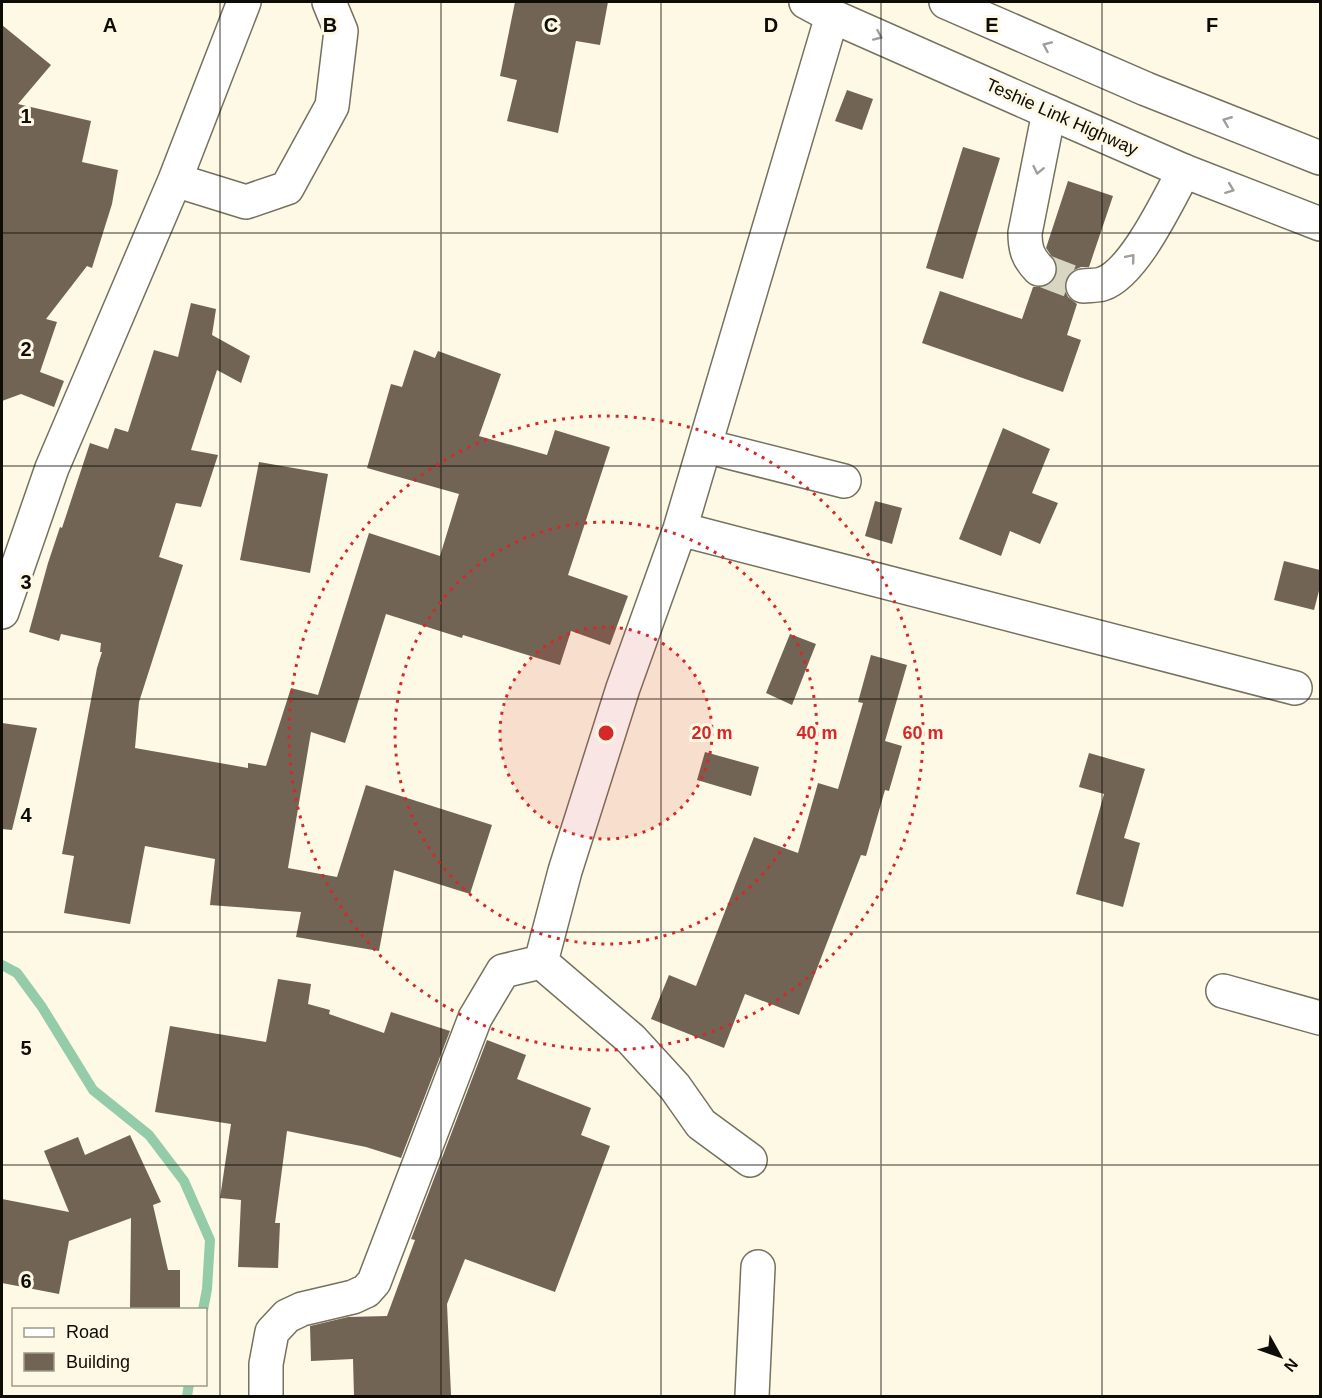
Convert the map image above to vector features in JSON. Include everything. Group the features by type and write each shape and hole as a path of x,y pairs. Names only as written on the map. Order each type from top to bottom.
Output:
{"street":[{"path":"2,612 52,468 175,180 244,2"},
{"path":"175,180 246,202 287,188 332,106 340,31 329,2"},
{"path":"946,2 1146,89 1320,158"},
{"path":"541,962 564,871 623,688 680,529 705,446 819,9"},
{"name":"Teshie Link Highway","path":"819,9 1184,171 1320,224"},
{"path":"1039,269 1027,255 1025,233 1050,112"},
{"path":"1083,286 1102,284 1118,274 1146,241 1184,171"},
{"path":"705,446 844,482"},
{"path":"680,529 1295,688"},
{"path":"541,962 630,1040 675,1087 701,1124 750,1160"},
{"path":"266,1396 266,1364 272,1332 287,1316 302,1309 353,1298 366,1291 374,1281 475,1018 503,971 541,962"},
{"path":"1222,991 1320,1018"},
{"path":"752,1396 758,1267"}],"building":[{"path":"515,2 608,2 600,45 576,41 558,133 507,121 517,80 500,76"},
{"path":"2,25 51,65 18,104 91,121 82,162 118,170 112,204 92,268 87,266 46,319 57,322 40,372 64,381 54,407 21,394 2,401"},
{"path":"847,90 873,99 862,130 835,121"},
{"path":"963,147 1000,158 963,279 926,268"},
{"path":"1068,181 1113,196 1089,267 1081,267 1072,271 1066,279 1064,288 1068,297 1077,304 1067,335 1081,340 1063,392 922,343 940,291 1022,319 1033,287 1044,287 1051,283 1057,275 1057,264 1046,248"},
{"path":"191,303 216,309 212,335 250,356 241,383 217,370 191,450 218,455 201,507 176,503 159,557 183,565 139,702 135,748 248,768 248,763 266,766 291,688 318,695 369,533 440,556 459,494 367,468 391,384 402,387 414,350 435,358 438,351 501,374 479,436 547,455 555,430 610,447 568,575 628,596 610,645 571,631 560,665 386,614 345,743 311,732 288,868 337,877 366,785 492,825 470,894 394,870 379,951 296,937 301,912 210,905 215,859 145,846 130,924 64,913 74,856 62,854 102,652 100,652 101,643 61,634 59,641 29,632 48,563 90,443 108,449 115,428 128,432 154,350 178,357"},
{"path":"1003,428 1050,449 1032,493 1058,503 1040,544 1010,531 1001,556 959,539"},
{"path":"259,462 328,474 310,573 240,560"},
{"path":"875,501 902,508 892,544 865,536"},
{"path":"1284,561 1320,570 1320,587 1314,610 1274,600"},
{"path":"790,634 816,644 792,705 766,693"},
{"path":"871,655 907,665 885,741 902,746 889,791 885,790 866,856 861,855 799,1015 745,994 724,1048 651,1019 669,975 696,986 754,837 798,853 818,783 838,789 863,703 858,702"},
{"path":"2,723 37,728 12,830 2,829"},
{"path":"705,752 759,767 751,796 697,780"},
{"path":"1089,753 1145,769 1124,838 1140,843 1123,907 1076,894 1104,794 1079,787"},
{"path":"278,979 311,984 308,1004 330,1010 329,1014 384,1033 391,1012 450,1031 401,1158 366,1147 287,1131 275,1223 280,1223 278,1268 238,1267 241,1200 220,1198 231,1124 155,1112 170,1026 266,1042"},
{"path":"487,1040 526,1055 517,1079 591,1108 581,1135 610,1146 555,1292 465,1259 447,1304 451,1395 354,1396 353,1359 311,1361 310,1326 348,1317 387,1316 415,1240 411,1239"},
{"path":"130,1135 161,1202 153,1205 168,1270 180,1270 180,1308 130,1308 131,1218 69,1241 59,1294 2,1283 2,1199 69,1212 44,1151 78,1137 85,1155"}],"waterway":[{"path":"2,965 17,973 42,1007 93,1090 149,1135 184,1181 210,1240 203,1308"},
{"path":"187,1396 189,1386"}],"tunnel":[{"path":"1039,269 1083,286"}]}
